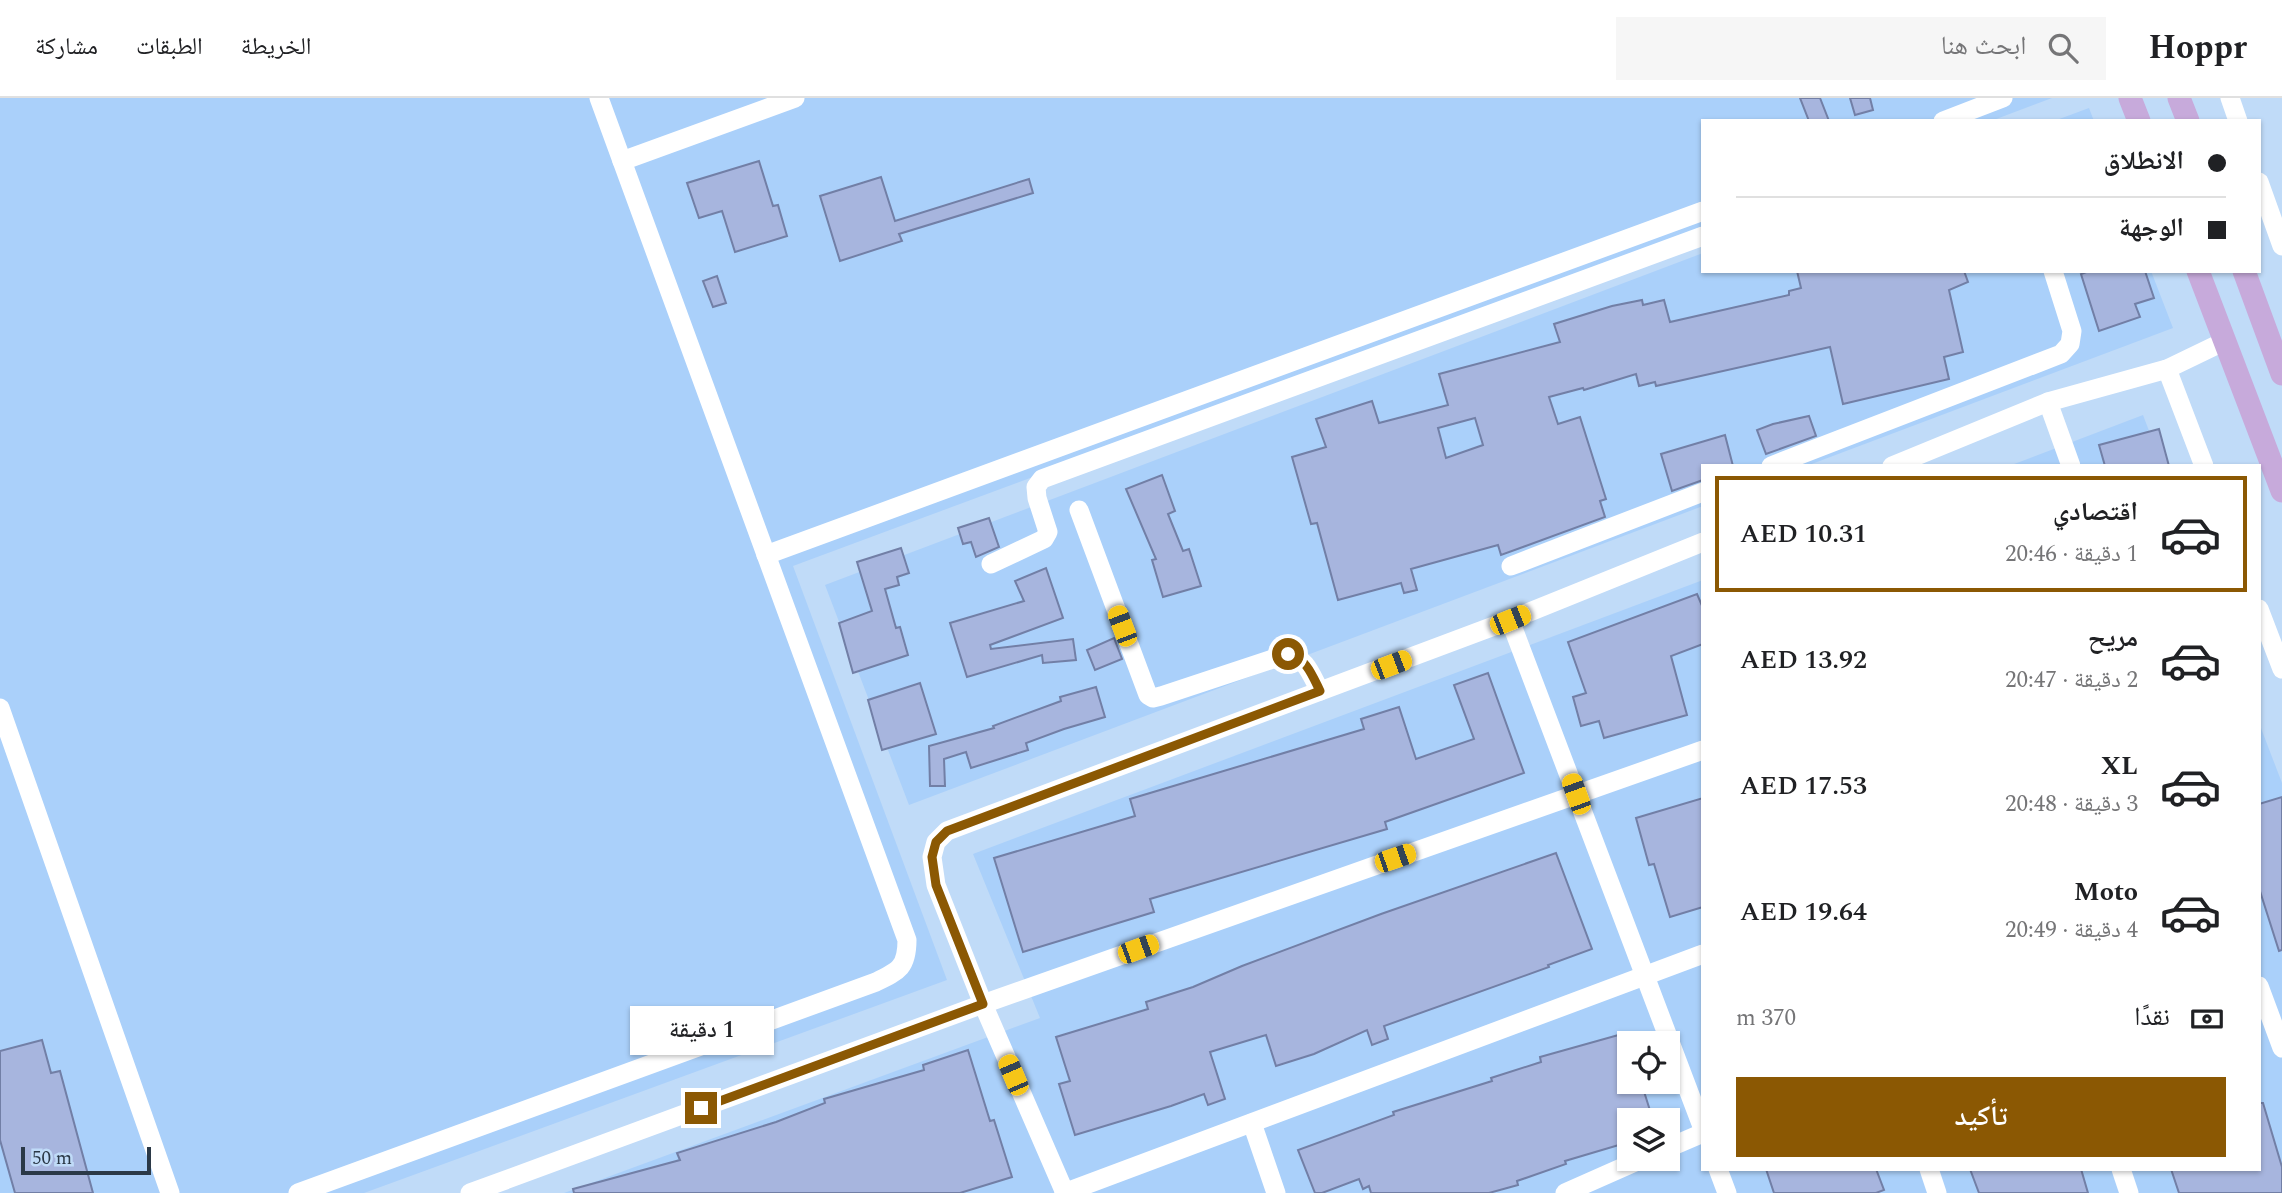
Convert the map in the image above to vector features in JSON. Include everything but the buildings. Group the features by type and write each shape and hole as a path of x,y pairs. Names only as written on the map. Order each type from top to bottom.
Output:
{"main road":[{"path":"2130,98 2138,119"},
{"path":"2179,98 2187,119"},
{"path":"2199,273 2282,491"},
{"path":"2245,273 2282,374"}],"street":[{"path":"298,1193 876,982 893,974 903,965 907,953 907,940 598,98"},
{"path":"622,161 795,98"},
{"path":"1955,119 2003,98"},
{"path":"2230,98 2237,119"},
{"path":"2262,189 2282,206"},
{"path":"2262,189 2282,246"},
{"path":"766,555 1701,212"},
{"path":"991,564 1044,539 1048,531 1037,498 1037,486 1042,480 1701,237"},
{"path":"1776,464 2061,354 2070,344 2072,331 2054,273"},
{"path":"1897,464 2048,402 2167,369 2225,341"},
{"path":"2167,369 2203,464"},
{"path":"2048,402 2070,464"},
{"path":"1511,566 1701,493"},
{"path":"1079,510 1148,695 1153,698 1161,696 1288,654 1295,655 1307,667 1320,691"},
{"path":"1701,543 1510,620 947,831 936,842 932,857 936,885 983,1004 1065,1193 1701,955"},
{"path":"2261,614 2282,669"},
{"path":"1510,620 1701,1126"},
{"path":"0,708 170,1193"},
{"path":"470,1193 983,1004 1701,751"},
{"path":"2261,991 2282,1048"},
{"path":"1252,1123 1276,1193"},
{"path":"1680,1142 1701,1132"},
{"path":"1565,1193 1617,1170"},
{"path":"1719,1171 1727,1193"},
{"path":"1930,1171 1937,1193"},
{"path":"2122,1171 2129,1193"}],"shaded area":[{"path":"0,98 2052,98 1996,119 1701,119 1701,229 793,566 947,980 364,1193 0,1193"},
{"path":"2089,108 2093,119 2059,119"},
{"path":"1701,254 1701,273 2152,273 2173,328 1812,464 1701,464 1701,507 909,805 825,585"},
{"path":"2143,415 2162,464 2014,464"},
{"path":"1701,581 1701,1171 2261,1171 2261,728 2282,783 2282,1193 564,1193 1040,1018 973,854"}],"route":[{"path":"701,1108 983,1004 936,885 932,857 936,842 947,831 1320,691 1307,667 1295,655 1288,654"}]}
